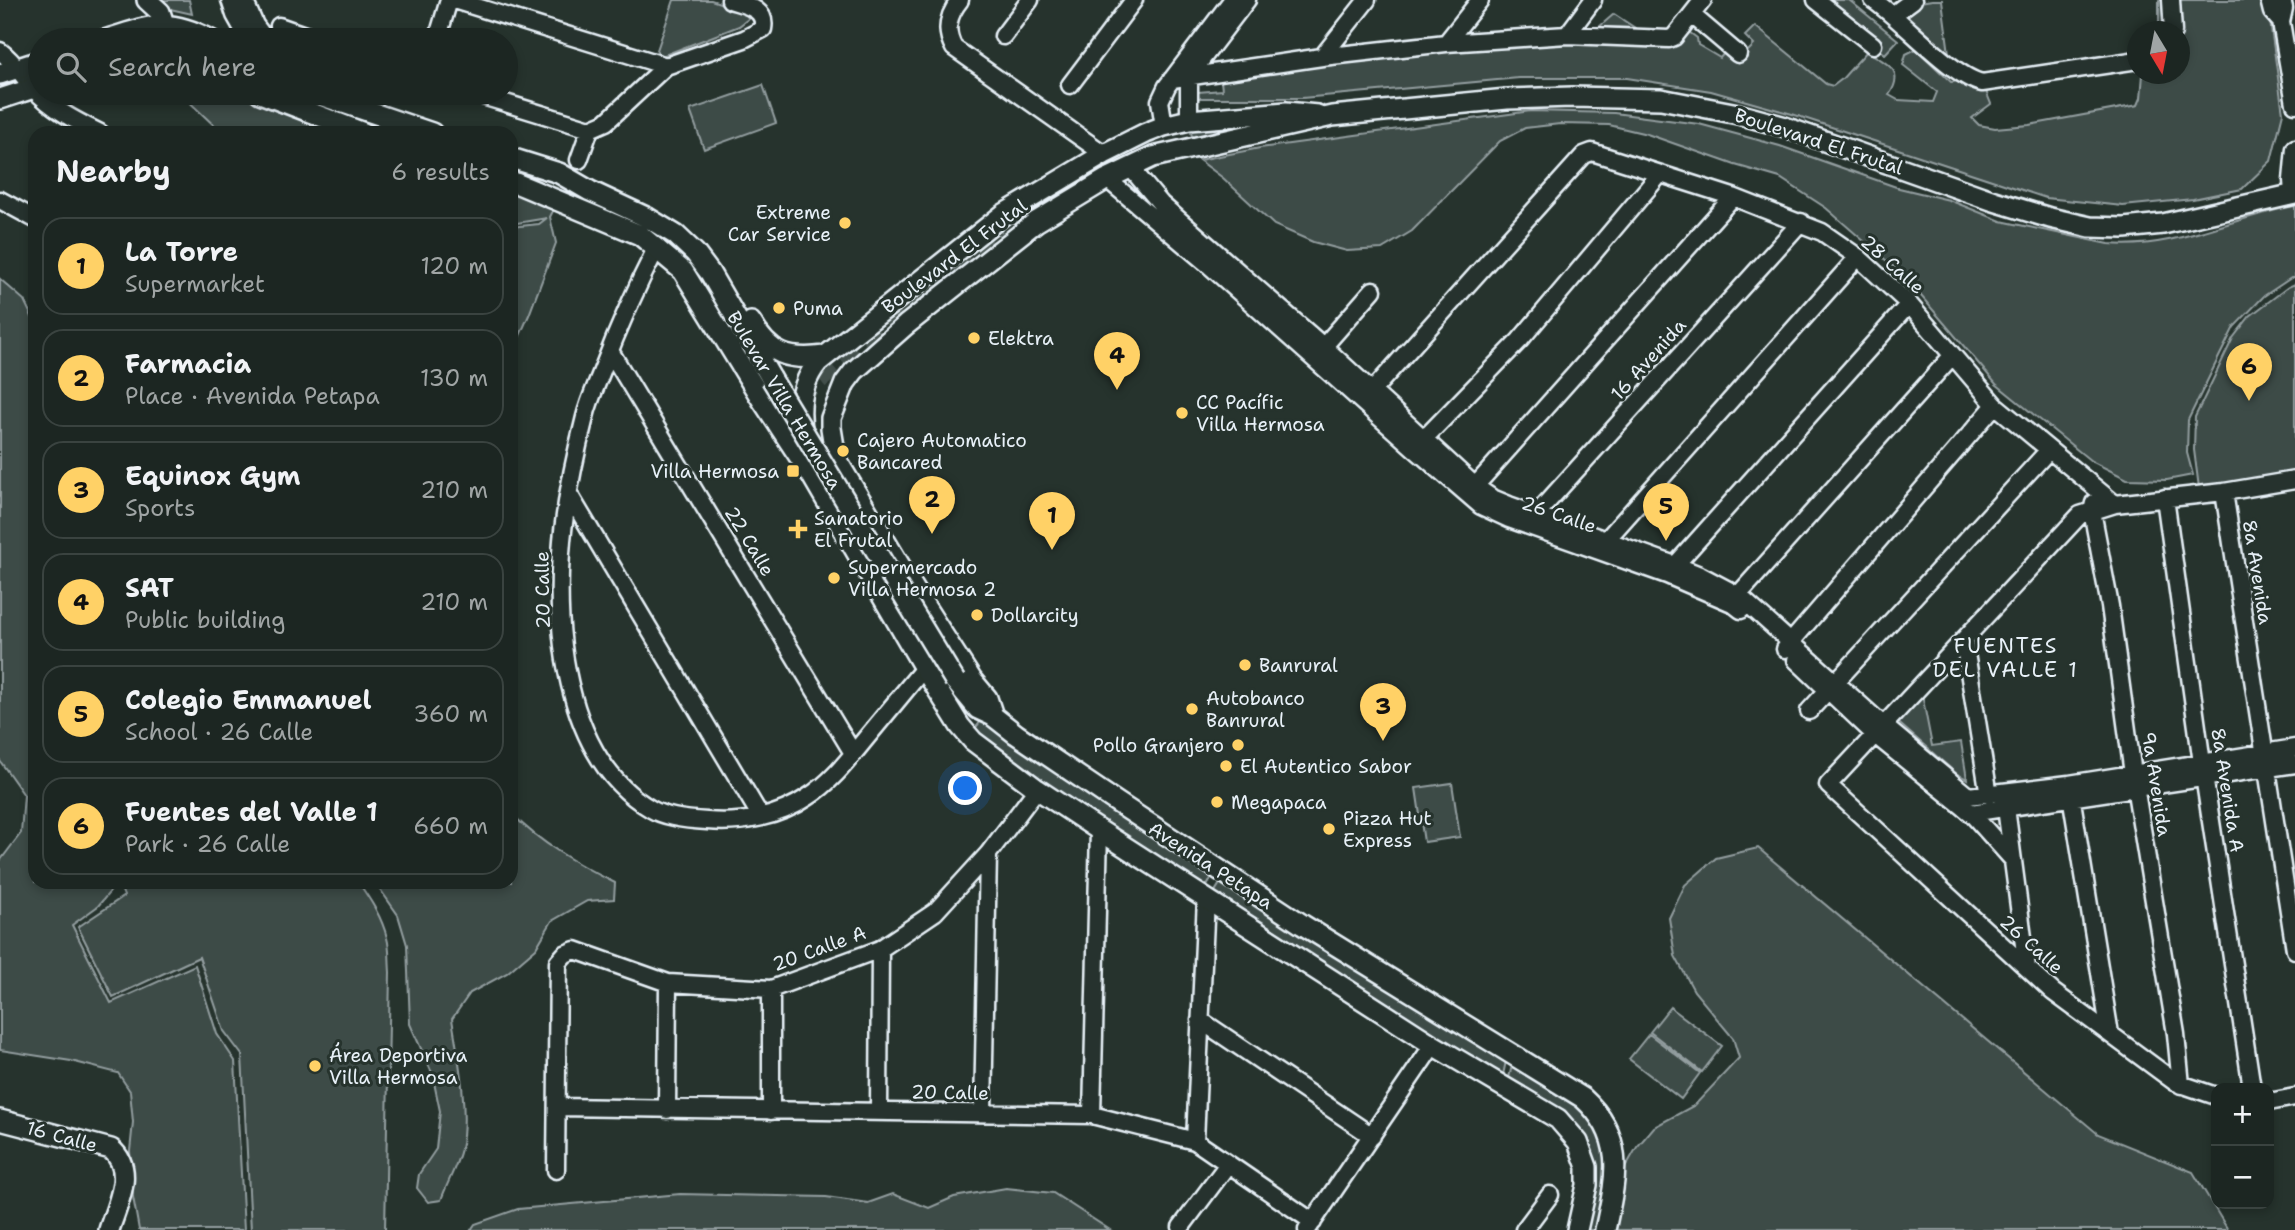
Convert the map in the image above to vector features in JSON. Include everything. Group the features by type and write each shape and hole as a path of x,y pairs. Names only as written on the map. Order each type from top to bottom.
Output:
{"main road":[{"path":"147,0 160,12 164,24"},
{"path":"143,28 164,24 188,28"},
{"path":"9,71 28,65"},
{"path":"0,99 28,90"},
{"name":"Boulevard El Frutal","path":"832,443 831,418 839,394 854,372 906,325 1059,206 1153,157 1332,116 1507,99 1572,96 1661,99 1725,111 1782,126 1994,201 2090,227 2124,228 2163,224 2294,194"},
{"path":"291,105 346,126"},
{"path":"349,105 411,126"},
{"name":"Boulevard El Frutal","path":"806,377 825,356 1004,214 1104,154 1164,126 1189,120 1286,112 1332,116"},
{"path":"1153,157 1157,147 1185,133 1189,120"},
{"name":"Bulevar Villa Hermosa","path":"518,160 564,176 664,227 687,245 703,263 955,681 978,709 993,716"},
{"path":"564,176 577,176 620,192 658,208 679,221 697,237 714,259 757,333 771,348 792,357 825,356"},
{"name":"Bulevar Villa Hermosa","path":"518,184 649,241 683,271 812,476"},
{"path":"1002,231 1059,206"},
{"path":"649,241 659,240 681,256 730,327"},
{"path":"806,377 807,388 814,396 821,398 839,394"},
{"path":"806,377 801,414 812,476"},
{"path":"806,452 817,442 832,443"},
{"name":"Avenida Petapa","path":"832,443 841,470 927,610 972,680 987,698 993,716 1027,742 1222,872 1436,1008 1569,1087 1592,1106 1605,1123 1615,1154 1615,1182 1605,1230"},
{"name":"Avenida Petapa","path":"812,476 924,668 967,734 991,756 1099,830 1433,1045 1558,1119 1573,1135 1585,1157 1587,1176 1577,1230"},
{"path":"1206,898 1222,872"},
{"name":"16 Calle","path":"0,1120 111,1149 120,1159 124,1178 109,1230"}],"street":[{"path":"230,0 242,28"},
{"path":"244,0 257,28"},
{"path":"441,28 449,0"},
{"path":"454,0 484,4 666,66"},
{"path":"512,105 590,129 606,122 666,66 718,49 763,29 763,18 756,9 730,0"},
{"path":"960,0 948,19 950,40 954,48 1104,154"},
{"path":"1003,36 1030,0"},
{"path":"1070,85 1134,0"},
{"path":"1164,126 1160,101 1172,79 1232,0"},
{"path":"1189,120 1189,76 1247,0"},
{"path":"1322,57 1367,0"},
{"path":"1446,43 1480,0"},
{"path":"1567,35 1593,0"},
{"path":"1172,79 1322,57 1446,43 1567,35 1670,39 1703,0"},
{"path":"1816,0 1872,46"},
{"path":"1873,0 1894,14 1937,54 1973,81 1982,83 2127,61"},
{"path":"1894,14 1913,0"},
{"path":"2171,0 2172,21"},
{"path":"2269,0 2272,12 2281,22"},
{"path":"2281,0 2284,8 2281,22 2295,104"},
{"path":"1692,15 1738,54"},
{"path":"279,26 285,28"},
{"path":"0,51 9,71 28,82"},
{"path":"54,105 87,126"},
{"path":"579,160 590,129"},
{"path":"2294,194 2291,180 2295,148"},
{"name":"28 Calle","path":"1367,397 1584,155 1592,152 1733,197 1822,232 1858,257 1909,304 1996,405 2115,504"},
{"name":"26 Calle","path":"1130,167 1161,204 1367,397 1471,490 1532,520 1671,570 1702,576 1735,599 1788,645 1971,813 2013,860"},
{"path":"1420,444 1520,340 1660,174"},
{"name":"26 Calle","path":"1107,179 1319,352"},
{"path":"1471,490 1733,197"},
{"path":"0,200 28,215"},
{"name":"16 Avenida","path":"1532,520 1801,222"},
{"name":"20 Calle","path":"649,241 633,293 585,415 569,494 561,552 565,654 574,700 595,753 609,773 653,811 688,820 711,822 761,817 787,809 833,778 924,668"},
{"path":"1601,545 1858,257"},
{"path":"1319,352 1373,290"},
{"path":"1671,570 1909,304"},
{"name":"22 Calle","path":"610,351 853,753"},
{"path":"1735,599 1952,356"},
{"path":"1788,645 1996,405"},
{"path":"1809,711 2049,450"},
{"path":"1879,729 2080,515 2115,504 2295,482"},
{"name":"9a Avenida","path":"2098,491 2092,511 2110,606 2134,781 2176,1034 2181,1085"},
{"name":"8a Avenida","path":"2224,492 2295,950"},
{"path":"569,494 761,817"},
{"name":"8a Avenida A","path":"2165,498 2251,1083"},
{"path":"1964,641 2013,860 2027,968"},
{"name":"26 Calle","path":"1879,729 1968,796 2000,799"},
{"name":"26 Calle","path":"1879,729 1828,785 2053,992 2181,1085 2211,1094"},
{"path":"1971,813 2000,799 2267,760 2295,748"},
{"path":"2267,760 2295,764"},
{"name":"20 Calle A","path":"558,1107 558,962 565,954 575,950 668,983 771,989 880,949 935,912 988,854 1037,789"},
{"path":"2070,790 2110,1034"},
{"path":"1093,1115 1099,830"},
{"path":"983,1113 988,854"},
{"path":"1195,1141 1206,898"},
{"path":"878,1112 880,949"},
{"path":"667,1110 668,983"},
{"path":"771,989 771,1111"},
{"path":"1200,1020 1372,1136"},
{"path":"1310,1226 1433,1045"},
{"path":"2274,1101 2295,1097"},
{"path":"556,1170 558,1107"},
{"name":"20 Calle","path":"558,1107 1093,1115 1195,1141 1310,1226"},
{"path":"1181,1227 1228,1164"},
{"path":"1524,1230 1550,1195"}],"shaded area":[{"path":"159,0 189,0 192,14 166,8"},
{"path":"674,0 711,0 744,11 748,19 739,26 662,56 655,56"},
{"path":"1821,0 1849,0 1898,40 1885,54"},
{"path":"1942,0 1950,61 1905,18 1914,3"},
{"path":"2159,0 2264,0 2268,7 2283,113 2271,161 2242,189 2193,199 2123,206 2046,198 1792,114 1711,91 1627,78 1519,78 1302,98 1189,98 1193,87 1198,92 1222,90 1221,81 1347,60 1541,41 1654,46 1678,34 1689,32 1697,38 1698,45 1720,58 1729,47 1743,56 1754,45 1745,36 1755,26 1826,84 1833,86 1842,79 1867,51 1892,68 1895,74 1894,86 1889,95 1898,100 1933,102 1937,92 1903,65 1906,54 1916,49 1951,82 1975,80 1985,89 1991,104 1972,118 1979,125 1995,128 2029,125 2138,105 2142,84 2190,84 2190,21 2159,21"},
{"path":"1614,14 1635,28 1599,27"},
{"path":"763,85 776,123 704,149 690,110"},
{"path":"193,105 273,105 326,126 215,126"},
{"path":"1531,111 1614,113 1699,124 1780,146 1899,188 1949,200 2001,221 2109,244 2133,245 2180,238 2295,206 2295,278 2264,296 2234,327 2188,420 2187,453 2193,475 2167,480 2127,479 2091,461 1996,384 1904,276 1826,208 1780,178 1647,134 1609,125 1560,124 1525,128 1500,141 1412,231 1382,249 1347,251 1313,242 1274,225 1223,178 1199,160 1260,148"},
{"path":"1284,121 1193,141 1190,128"},
{"path":"518,189 554,209 550,217 556,243 518,340 518,226 539,224 547,218 518,223"},
{"path":"0,279 24,300 28,308 28,889 112,889 98,906 72,925 111,1003 195,965 217,1034 235,1061 244,1230 139,1230 133,1197 130,1151 133,1122 130,1091 118,1073 71,1061 0,1050 0,861 21,833 24,795 0,761"},
{"path":"2295,284 2295,476 2199,488 2194,450 2195,417 2233,338 2250,316"},
{"path":"1921,689 1932,746 1961,742 1967,779 1957,774 1894,719"},
{"path":"984,717 1213,875 1204,892 1095,825 974,730"},
{"path":"1452,783 1460,837 1424,842 1416,788"},
{"path":"518,819 560,852 615,883 614,899 587,901 552,921 536,948 507,973 470,993 452,1019 462,1084 463,1135 459,1155 441,1200 428,1202 417,1188 419,1174 436,1149 440,1111 432,1073 410,1024 407,945 398,915 380,889 518,889"},
{"path":"1758,848 2098,1134 2193,1172 2211,1202 2211,1209 2215,1209 2228,1230 1612,1230 1625,1168 1637,1147 1654,1127 1695,1105 1739,1058 1733,1038 1694,991 1675,956 1669,918 1685,885 1716,858"},
{"path":"1221,882 1506,1061 1502,1080 1211,898"},
{"name":"Área Deportiva Villa Hermosa","path":"363,889 379,916 389,950 385,1230 251,1230 242,1055 224,1031 199,957 113,997 78,927 124,896 122,891"},
{"path":"1670,1007 1722,1046 1702,1072 1650,1032"},
{"path":"1649,1034 1700,1073 1681,1099 1629,1059"},
{"path":"1512,1065 1591,1116 1610,1149 1600,1230 1582,1230 1592,1163 1508,1082"},
{"path":"1006,1188 1053,1193 1110,1230 471,1230 475,1224 518,1209 680,1194 826,1197 868,1203 893,1194 929,1208 954,1197"}],"tunnel":[{"path":"797,398 1002,231"},
{"path":"730,327 747,360"}],"place":[{"name":"Extreme Car Service","path":"845,223"},
{"name":"Puma","path":"779,308"},
{"name":"Elektra","path":"974,338"},
{"name":"SAT","path":"1117,390"},
{"name":"Fuentes del Valle 1","path":"2249,401"},
{"name":"CC Pacífic Villa Hermosa","path":"1182,413"},
{"name":"Cajero Automatico Bancared","path":"843,451"},
{"name":"Villa Hermosa","path":"793,471"},
{"name":"Sanatorio El Frutal","path":"798,529"},
{"name":"Farmacia","path":"932,534"},
{"name":"Colegio Emmanuel","path":"1666,541"},
{"name":"La Torre","path":"1052,550"},
{"name":"Supermercado Villa Hermosa 2","path":"834,578"},
{"name":"Dollarcity","path":"977,615"},
{"name":"Banrural","path":"1245,665"},
{"name":"Autobanco Banrural","path":"1192,709"},
{"name":"Equinox Gym","path":"1383,741"},
{"name":"Pollo Granjero","path":"1238,745"},
{"name":"El Autentico Sabor","path":"1226,766"},
{"name":"Megapaca","path":"1217,802"},
{"name":"Pizza Hut Express","path":"1329,829"},
{"name":"Área Deportiva Villa Hermosa","path":"315,1066"}],"district":[{"name":"FUENTES DEL VALLE 1","path":"2006,658"}]}
